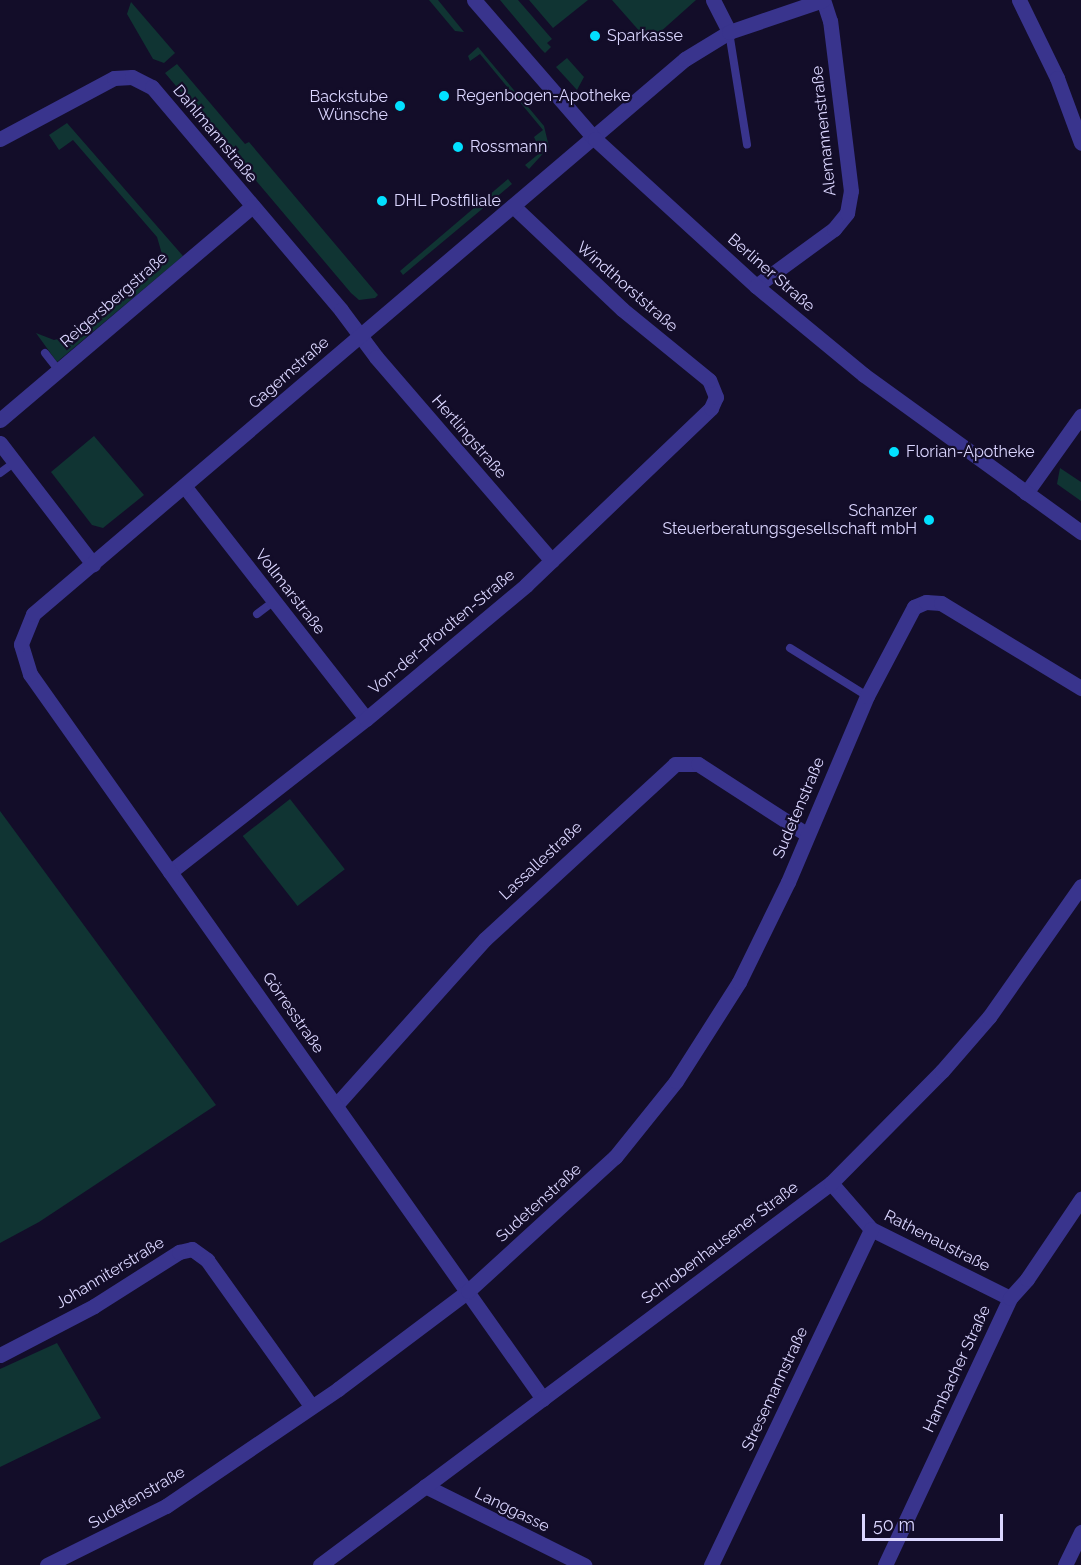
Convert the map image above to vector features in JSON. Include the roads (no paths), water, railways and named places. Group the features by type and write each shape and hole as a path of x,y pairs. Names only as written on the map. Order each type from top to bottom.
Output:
{"street":[{"name":"Berliner Straße","path":"474,0 595,139 756,286 864,375 1081,532"},
{"path":"713,0 729,32"},
{"name":"Gagernstraße","path":"21,644 33,614 185,487 360,335 595,139 685,59 729,32 823,0"},
{"name":"Alemannenstraße","path":"756,286 834,230 847,213 851,191 830,21 823,0"},
{"path":"1018,0 1057,78 1081,143"},
{"name":"Dahlmannstraße","path":"0,139 100,84 132,77 152,87 360,335"},
{"name":"Reigersbergstraße","path":"0,420 252,206"},
{"name":"Windthorststraße","path":"513,206 614,301 709,380 716,397"},
{"name":"Hertlingstraße","path":"360,335 552,561"},
{"name":"Von-der-Pfordten-Straße","path":"170,872 366,719 552,561 711,408 716,397"},
{"path":"1026,494 1081,416"},
{"path":"0,443 93,564"},
{"name":"Vollmarstraße","path":"185,487 366,719"},
{"name":"Sudetenstraße","path":"47,1565 166,1506 310,1406 468,1291 557,1213 651,1116 740,982 788,882 806,834 867,696 904,621 914,607 926,602 941,603 1081,688"},
{"name":"Görresstraße","path":"21,644 30,674 543,1399"},
{"name":"Lassallestraße","path":"336,1105 485,939 675,764 698,764 806,834"},
{"name":"Schrobenhausener Straße","path":"320,1565 831,1183 942,1071 989,1017 1081,886"},
{"name":"Rathenaustraße","path":"831,1183 872,1229 1010,1298"},
{"name":"Hambacher Straße","path":"885,1565 1010,1298 1027,1279 1081,1199"},
{"name":"Stresemannstraße","path":"711,1565 872,1229"},
{"name":"Johanniterstraße","path":"0,1355 94,1306 179,1252 192,1249 207,1260 310,1406"},
{"name":"Langgasse","path":"425,1485 584,1565"},
{"path":"1065,1565 1081,1532"}],"lane":[{"path":"729,32 747,145"},
{"path":"45,352 59,371"},
{"path":"0,473 15,462"},
{"path":"257,614 274,601"},
{"path":"790,648 867,696"}],"place":[{"name":"Sparkasse","path":"595,36"},
{"name":"Regenbogen-Apotheke","path":"444,96"},
{"name":"Backstube Wünsche","path":"400,106"},
{"name":"Rossmann","path":"458,147"},
{"name":"DHL Postfiliale","path":"382,201"},
{"name":"Florian-Apotheke","path":"894,452"},
{"name":"Schanzer Steuerberatungsgesellschaft mbH","path":"929,520"}]}
